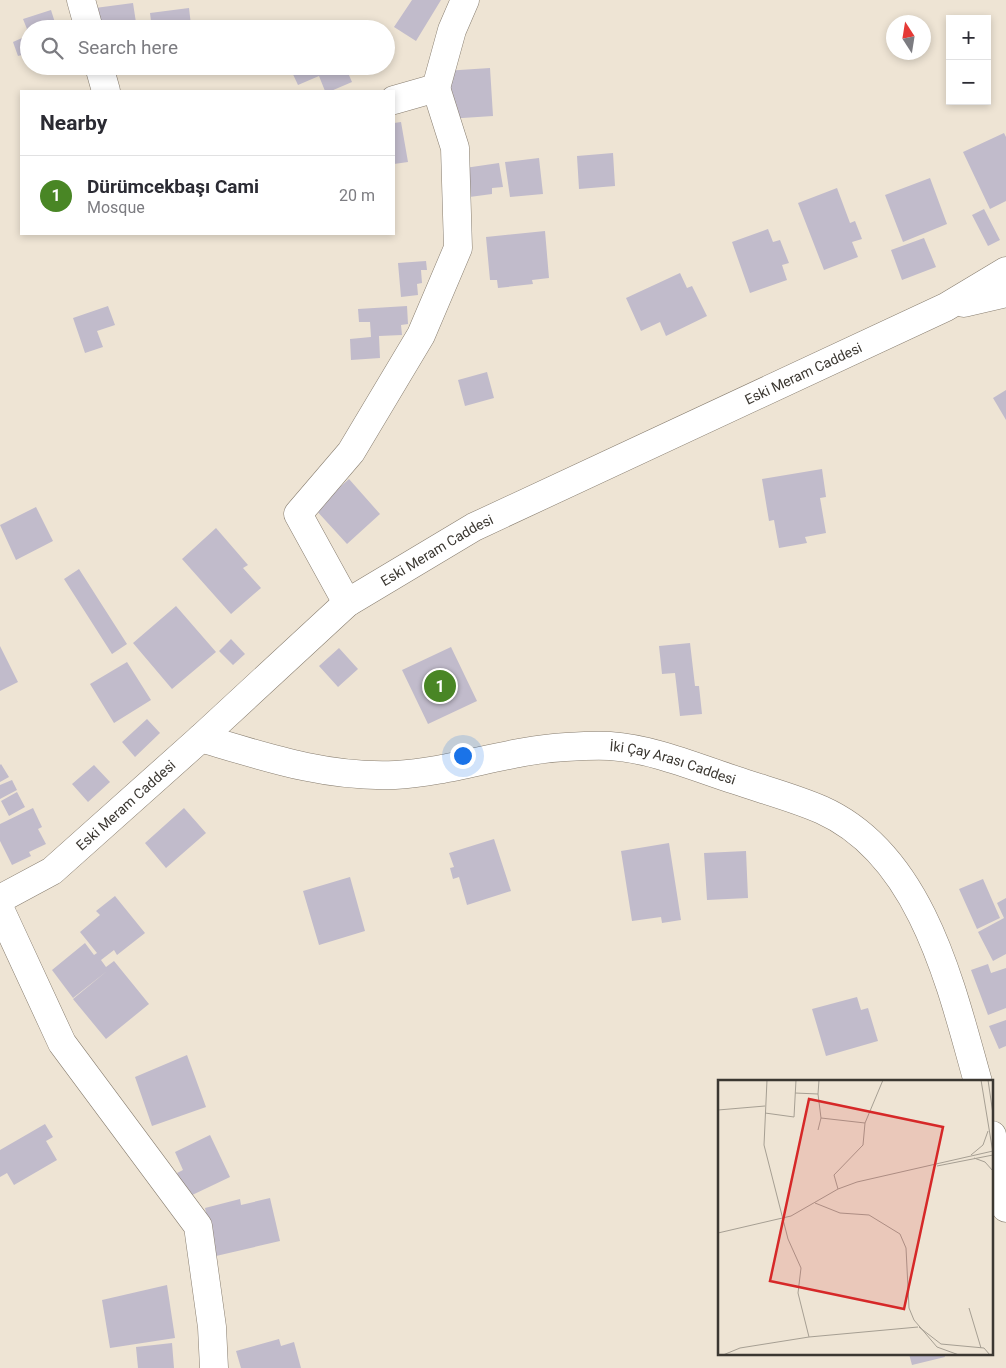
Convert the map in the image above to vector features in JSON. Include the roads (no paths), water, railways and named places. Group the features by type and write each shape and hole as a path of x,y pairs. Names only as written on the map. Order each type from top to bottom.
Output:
{"street":[{"path":"82,0 87,20"},
{"path":"347,604 298,514 351,452 421,335 458,248 455,148 436,88 452,30 466,0"},
{"path":"102,75 106,90"},
{"path":"395,100 436,88"},
{"name":"Eski Meram Caddesi","path":"0,899 52,871 347,604 474,528 946,307 1006,271"},
{"name":"Eski Meram Caddesi","path":"946,307 1006,293"},
{"name":"İki Çay Arası Caddesi","path":"201,738 288,764 341,773 395,775 438,769 517,752 564,747 610,746 663,756 823,811 864,836 895,870 922,915 944,971 977,1080"},
{"path":"0,910 62,1043 198,1226 212,1327 214,1368"},
{"path":"994,1145 1006,1208"}],"place":[{"name":"Dürümcekbaşı Cami","path":"440,686"}]}
